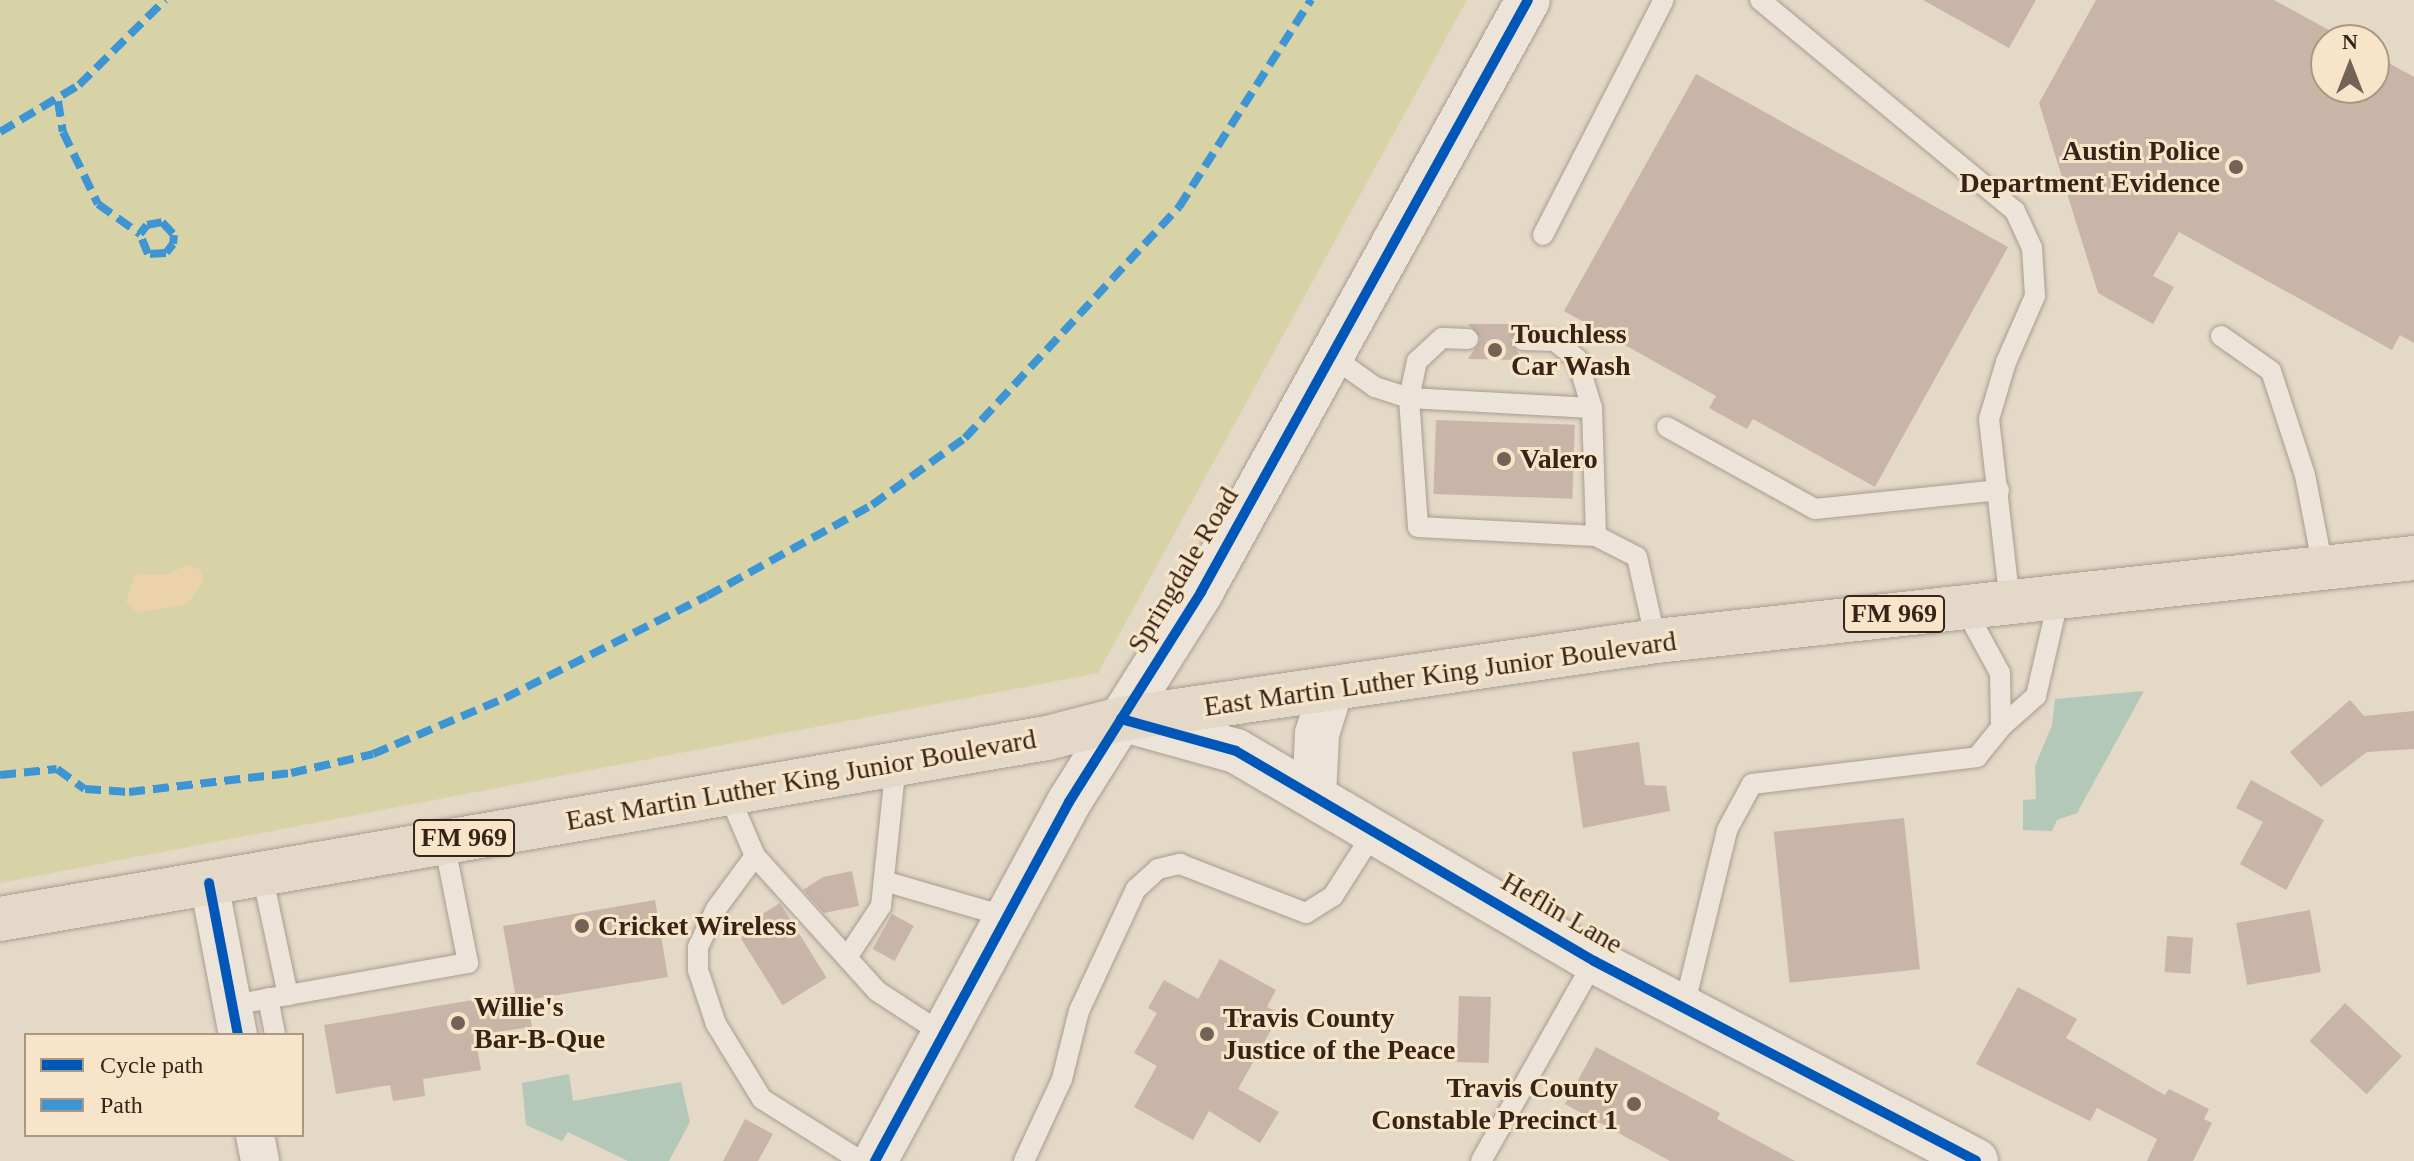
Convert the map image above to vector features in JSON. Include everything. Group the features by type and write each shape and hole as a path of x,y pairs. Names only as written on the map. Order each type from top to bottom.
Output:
{"main road":[{"name":"Springdale Road","path":"881,1158 943,1034 1007,917 1121,719 1201,592 1528,0"},
{"name":"East Martin Luther King Junior Boulevard","path":"0,919 1047,738 1121,719 1330,692 1656,641 2414,558"},
{"path":"1314,796 1317,734 1330,692"},
{"name":"Heflin Lane","path":"1121,719 1236,751 1594,961 1976,1161"}],"street":[{"path":"209,883 256,1008"},
{"path":"255,1137 260,1161"}],"lane":[{"path":"1543,235 1664,0"},
{"path":"1760,0 2015,211 2032,248 2035,296 1989,419 2010,602"},
{"path":"2221,336 2271,371 2305,475 2323,568"},
{"path":"1468,339 1442,338 1417,361 1409,398 1418,527 1596,536 1637,557 1656,641"},
{"path":"1523,340 1555,341 1577,359 1592,408 1596,536"},
{"path":"1330,355 1375,387 1409,398 1592,408"},
{"path":"1667,427 1815,509 1999,490"},
{"path":"1684,1007 1727,830 1752,784 1977,757 2001,727 2036,696 2059,596"},
{"path":"1964,607 2000,673 2001,727"},
{"path":"848,956 881,906 896,764"},
{"path":"728,793 755,856 877,991 943,1034"},
{"path":"1027,1161 1062,1079 1079,1011 1136,889 1158,869 1180,864 1306,913 1333,896 1374,832"},
{"path":"256,1008 468,963 444,842"},
{"path":"755,856 716,909 698,947 698,970 716,1024 762,1099 881,1158"},
{"path":"262,874 256,1008 274,1033"},
{"path":"884,881 1007,917"},
{"path":"1481,1161 1594,961"}],"shaded area":[{"path":"0,0 1467,0 1098,673 0,883"},
{"path":"2144,691 2077,813 2057,820 2052,831 2023,830 2023,800 2036,799 2035,766 2052,725 2055,699"},
{"path":"569,1074 573,1101 681,1082 690,1122 669,1161 628,1161 568,1132 562,1141 526,1125 522,1083"}],"sand":[{"path":"188,564 200,570 204,580 187,605 137,612 126,602 135,574 167,575"}],"building":[{"path":"1923,0 2036,0 2009,48"},
{"name":"Austin Police Department Evidence","path":"2096,0 2274,0 2318,24 2310,24 2310,104 2390,104 2390,64 2414,77 2414,343 2400,335 2392,350 2179,232 2153,276 2174,287 2153,324 2098,293 2039,103"},
{"path":"1696,74 2008,247 1875,487 1753,419 1747,429 1709,408 1716,396 1564,311"},
{"name":"Touchless Car Wash","path":"1468,324 1523,324 1510,340 1523,360 1468,359 1481,339"},
{"name":"Valero","path":"1436,420 1575,425 1572,499 1433,494"},
{"path":"2350,700 2364,716 2414,711 2414,749 2367,752 2321,787 2290,752"},
{"path":"1639,742 1645,785 1666,786 1670,811 1583,828 1572,752"},
{"path":"2251,780 2324,820 2286,890 2240,864 2263,822 2236,808"},
{"path":"1904,818 1920,969 1790,983 1774,832"},
{"path":"852,871 859,906 824,913 803,890 823,877"},
{"path":"655,900 668,977 527,1000 532,1027 475,1035 481,1070 423,1079 425,1096 393,1101 390,1085 336,1094 324,1025 515,993 503,926"},
{"path":"780,903 827,978 783,1005 736,931"},
{"path":"2310,910 2321,972 2247,985 2236,923"},
{"path":"892,914 914,926 894,961 873,949"},
{"path":"2167,936 2193,938 2190,974 2164,972"},
{"name":"Travis County Justice of the Peace","path":"1220,959 1276,990 1267,1007 1280,1014 1238,1089 1279,1112 1260,1143 1209,1111 1193,1140 1134,1107 1157,1066 1134,1053 1157,1013 1148,1008 1164,980 1198,999"},
{"path":"2018,987 2077,1019 2066,1038 2165,1095 2169,1089 2209,1109 2204,1119 2212,1123 2193,1161 2147,1161 2157,1139 2097,1108 2090,1121 1976,1064"},
{"path":"1459,996 1491,997 1489,1063 1457,1062"},
{"path":"2345,1003 2402,1056 2367,1094 2310,1041"},
{"name":"Travis County Constable Precinct 1","path":"1596,1047 1720,1113 1717,1119 1795,1161 1670,1161 1565,1104"},
{"path":"745,1119 773,1134 758,1161 723,1161"}],"marked path":[{"path":"0,132 79,85 165,0"},
{"path":"0,775 57,769 85,789 129,792 291,773 373,754 505,698 707,596 872,505 965,438 1179,207 1311,0"},
{"path":"58,101 63,132 98,204 140,234 147,225 162,222 174,235 173,244 166,253 148,254 140,234"}],"cycle path":[{"path":"875,1161 1069,802 1201,592 1528,0"},
{"path":"1121,719 1236,751 1594,961 1976,1161"},
{"path":"209,883 238,1033"}],"place":[{"name":"Austin Police Department Evidence","path":"2236,167"},
{"name":"Touchless Car Wash","path":"1495,350"},
{"name":"Valero","path":"1504,459"},
{"name":"Cricket Wireless","path":"582,926"},
{"name":"Willie's Bar-B-Que","path":"458,1023"},
{"name":"Travis County Justice of the Peace","path":"1207,1034"},
{"name":"Travis County Constable Precinct 1","path":"1634,1104"}]}
